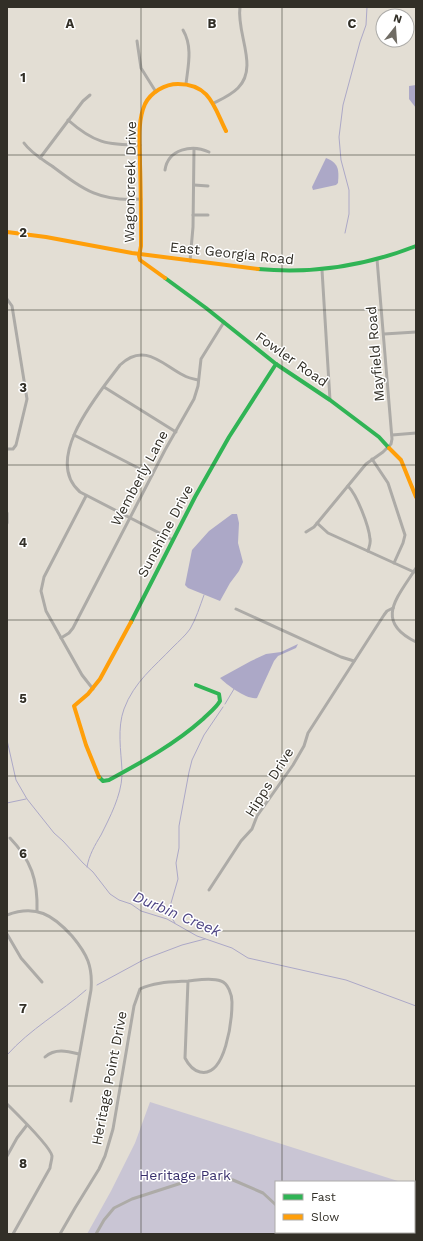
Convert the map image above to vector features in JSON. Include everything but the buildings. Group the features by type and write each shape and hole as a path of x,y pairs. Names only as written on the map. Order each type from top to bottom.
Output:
{"street":[{"path":"214,103 237,89 242,83 246,74 247,60 240,29 240,7"},
{"path":"183,30 188,38 189,49 186,84"},
{"path":"136,41 141,68 156,92 171,85 186,84 201,90 214,103 220,121 226,131"},
{"name":"Wagoncreek Drive","path":"140,254 140,123 142,111 148,100 156,92"},
{"path":"40,158 84,99 90,95"},
{"path":"68,120 87,135 102,142 140,145"},
{"path":"24,143 29,150 79,186 93,194 113,199 141,199"},
{"path":"165,170 167,161 175,153 182,149 204,149 209,152"},
{"path":"190,261 193,215 194,149"},
{"path":"194,185 208,186"},
{"path":"193,215 208,215"},
{"name":"East Georgia Road","path":"7,232 44,236 140,254 264,270 322,270 377,259 416,246"},
{"name":"Fowler Road","path":"140,254 140,260 142,262 224,322 276,364 330,400 389,446 404,466 416,497"},
{"name":"Mayfield Road","path":"377,259 392,435 391,444 389,446"},
{"path":"322,270 330,400"},
{"path":"7,299 12,306 28,399 16,445 13,449 7,449"},
{"name":"Wemberly Lane","path":"61,638 69,633 73,628 152,475 194,399 197,389 201,359 224,322"},
{"path":"384,334 416,332"},
{"path":"173,540 86,496 73,486 68,473 68,457 74,435 84,414 125,361 135,357 144,356 157,358 182,375 198,380"},
{"name":"Sunshine Drive","path":"196,685 218,693 221,697 219,704 188,732 148,759 107,781 100,779 74,706 93,689 115,652 195,497 229,436 276,364"},
{"path":"104,387 176,432"},
{"path":"392,435 416,434"},
{"path":"74,435 152,475"},
{"path":"306,532 312,529 366,464 380,455 389,446"},
{"path":"372,459 388,483 405,535 394,563"},
{"path":"348,486 356,496 370,536 368,551"},
{"path":"86,496 44,578 41,585 41,591 44,607 82,675 93,689"},
{"path":"7,513 7,523"},
{"path":"317,523 328,533 414,572"},
{"name":"Hipps Drive","path":"209,890 240,841 252,829 257,816 293,765 304,746 308,733 387,611 393,608 395,601 416,568"},
{"path":"393,608 392,617 397,628 406,637 416,642"},
{"path":"236,609 354,662"},
{"path":"10,838 22,852 32,870 37,891 37,911"},
{"path":"7,915 23,911 37,911 49,916 61,924 80,946 88,960 92,976 91,988 71,1101"},
{"path":"7,934 21,958 42,982"},
{"name":"Heritage Point Drive","path":"60,1234 99,1170 105,1156 116,1114 134,1006 140,989 147,985 157,983 210,979 222,981 230,991 232,1001 228,1037 224,1052 213,1069 207,1072 195,1070 187,1063 185,1058 188,981"},
{"path":"45,1057 50,1052 56,1051 79,1054"},
{"path":"7,1104 50,1150 52,1156 50,1168 13,1234"},
{"path":"7,1156 17,1138 27,1125"},
{"path":"96,1234 104,1220 114,1208 132,1199 200,1177 233,1180 263,1193 275,1204"}],"green space":[{"name":"Heritage Park","path":"150,1102 398,1181 275,1181 275,1233 415,1233 415,1186 416,1234 87,1234 135,1143"}],"shaded area":[{"path":"416,85 416,108 409,99 409,86"},
{"path":"326,158 334,162 336,165 338,183 336,185 313,190 312,187"},
{"path":"232,514 237,514 239,523 238,543 243,562 220,601 188,588 185,585 192,550 209,531"},
{"path":"298,644 296,648 278,656 274,661 257,698 248,697 232,688 220,678 266,654 281,652"}],"waterway":[{"path":"345,233 349,214 349,190 341,160 339,137 343,105 366,25 367,7"},
{"path":"122,770 120,740 121,724 128,699 145,675 190,629 204,595"},
{"path":"225,704 234,689"},
{"path":"175,923 173,920 171,903 178,879 176,863 179,848 179,826 189,772 192,760 204,735 223,707"},
{"name":"Durbin Creek","path":"7,740 16,780 27,799 54,833 93,872 110,894 119,900 131,904 141,911 167,919 197,936 232,948 248,958 346,980 416,1006"},
{"path":"87,867 92,850 104,828 120,791 122,776"},
{"path":"7,803 26,799"},
{"path":"97,985 145,959 182,945 205,939"},
{"path":"7,1055 26,1037 86,990"}],"traffic: fast":[{"path":"258,269 298,270 338,267 377,259 416,246"},
{"path":"165,278 206,308 276,364 330,400 379,437 389,448"},
{"path":"131,622 195,497 229,437 276,364"},
{"path":"99,777 103,781 109,780 170,745 203,719 220,701 219,694 196,685"}],"traffic: slow":[{"path":"165,278 140,260 139,256 141,246 140,133 142,111 151,96 163,87 173,84 189,85 197,88 210,98 226,131"},
{"path":"7,232 46,237 132,253 258,269"},
{"path":"389,448 401,460 416,497"},
{"path":"99,777 86,745 74,706 88,694 100,679 131,622"}]}
